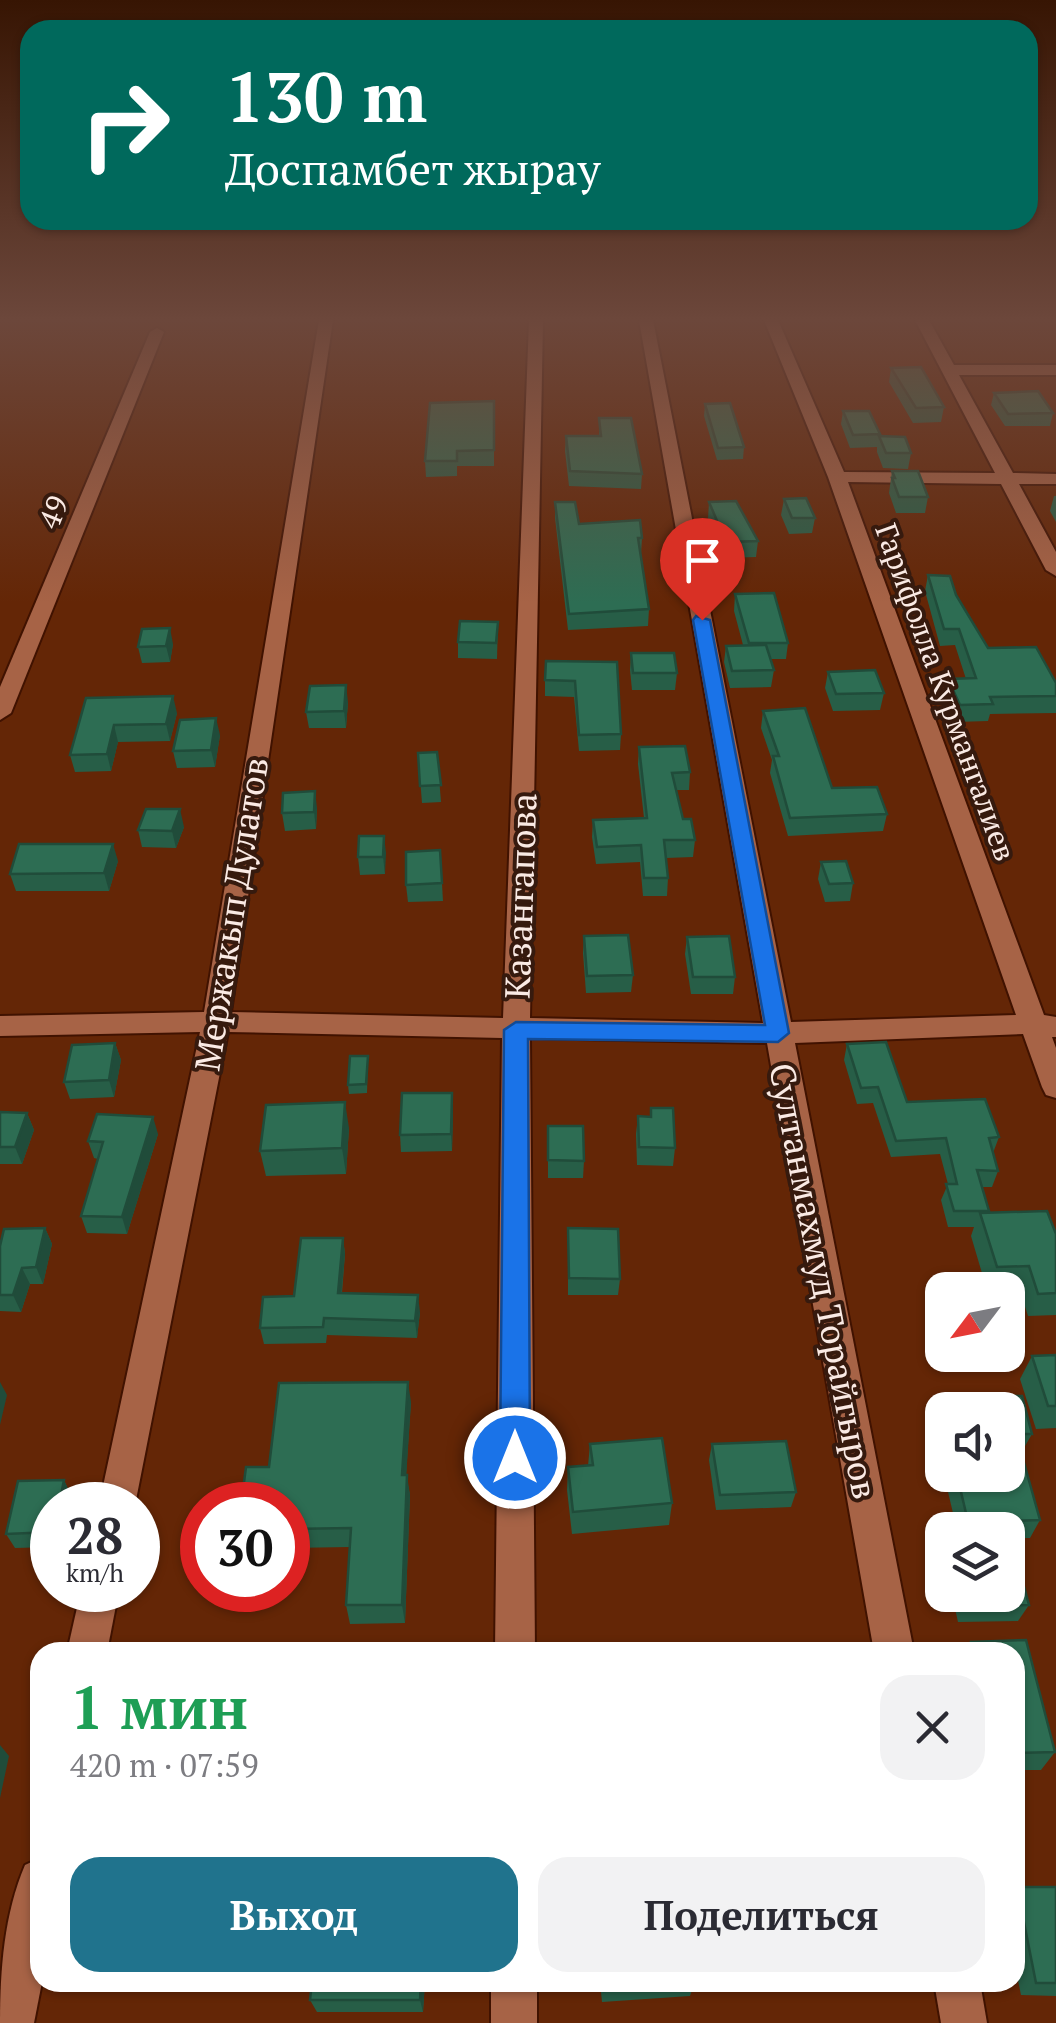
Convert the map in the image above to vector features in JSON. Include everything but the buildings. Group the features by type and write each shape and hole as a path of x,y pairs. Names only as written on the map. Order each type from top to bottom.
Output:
{"street":[{"name":"49","path":"0,713 123,414"},
{"name":"Мержакып Дулатов","path":"122,1482 216,1022 311,414"},
{"name":"Казангапова","path":"515,1642 516,1030 533,414"},
{"name":"Султанмахмуд Торайгыров","path":"663,414 892,1642"},
{"name":"Гарифолла Курмангалиев","path":"810,414 1045,1026 1056,1087"},
{"path":"974,414 1056,570"},
{"path":"836,477 1056,479"},
{"path":"0,1026 216,1022 778,1033 1045,1026"},
{"path":"89,1642 95,1612"},
{"path":"11,2023 30,1929"},
{"path":"514,1992 514,2023"},
{"path":"958,1992 964,2023"}],"route":[{"path":"515,1458 516,1030 778,1033 702,620"}]}
